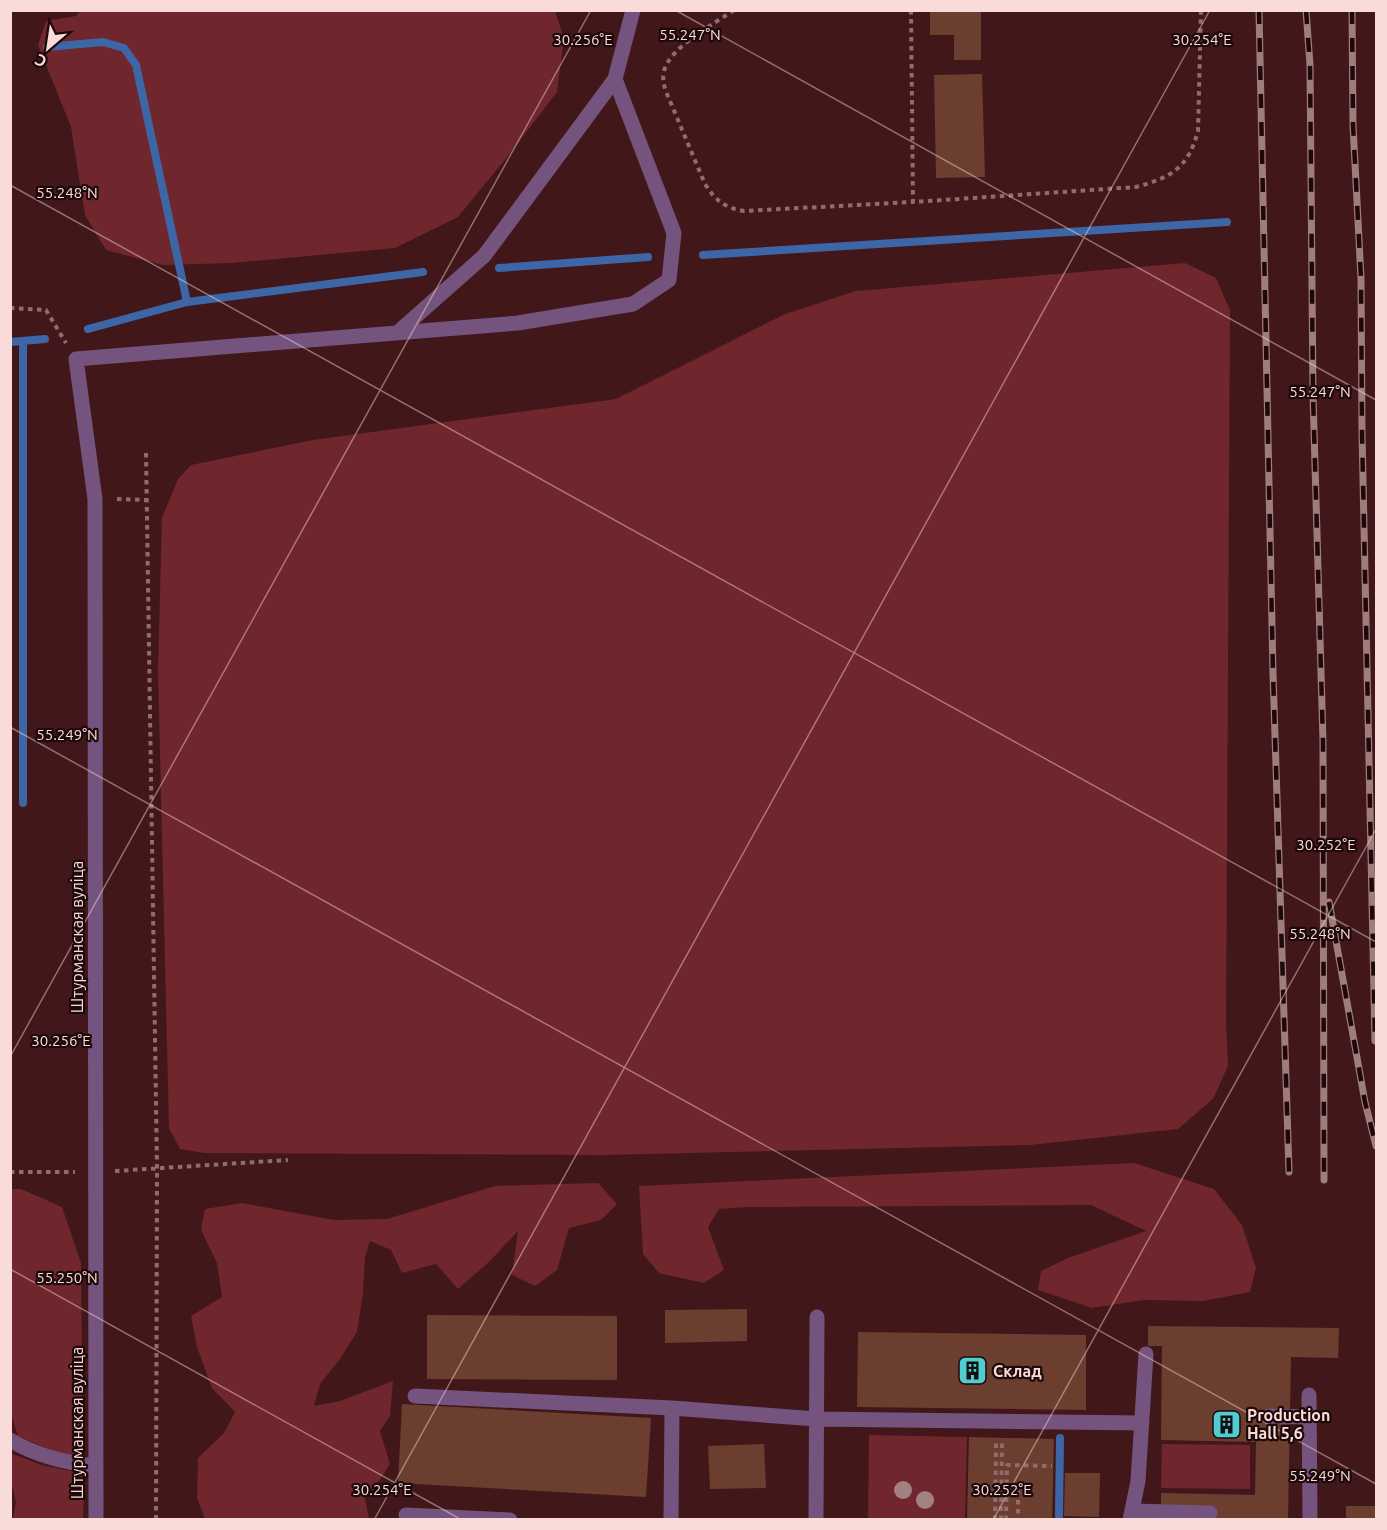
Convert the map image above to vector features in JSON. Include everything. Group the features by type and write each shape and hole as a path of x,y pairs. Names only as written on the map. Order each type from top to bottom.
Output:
{"street":[{"path":"397,333 484,256 615,79 633,10"},
{"path":"76,359 518,323 633,304 669,280 674,233 615,79"},
{"name":"Штурманская вуліца","path":"76,359 95,499 96,1520"},
{"path":"816,1520 817,1317"},
{"path":"1146,1354 1138,1481 1131,1515 1210,1513"},
{"path":"1309,1395 1310,1520"},
{"path":"415,1396 672,1408 816,1419 1142,1423"},
{"path":"671,1520 672,1408"},
{"path":"1269,1416 1309,1417"},
{"path":"10,1440 46,1457 72,1464 96,1466"},
{"path":"406,1515 510,1520"}],"path":[{"path":"734,10 672,56 663,74 663,81 666,94 712,196 731,210 744,211 1136,187 1158,181 1175,172 1187,160 1198,131 1200,10"},
{"path":"911,10 913,201"},
{"path":"10,308 46,310 76,359"},
{"path":"146,453 157,1168 156,1520"},
{"path":"95,499 146,500"},
{"path":"10,1172 94,1173 288,1160"},
{"path":"995,1520 996,1437"},
{"path":"1001,1520 1002,1440"},
{"path":"1006,1520 1007,1465 1052,1466"},
{"path":"1018,1491 1018,1520"}],"shaded area":[{"path":"80,11 555,11 564,38 557,92 458,217 395,248 233,263 163,265 106,250 85,215 71,127 38,45 46,21 76,16"},
{"path":"1185,263 1216,278 1230,310 1226,1025 1228,1066 1213,1099 1178,1129 1030,1145 604,1155 204,1153 180,1149 169,1128 158,670 162,518 178,479 191,465 313,440 616,399 785,314 856,291"},
{"path":"1134,1163 1214,1189 1242,1225 1256,1268 1250,1292 1203,1301 1144,1300 1092,1308 1038,1290 1041,1271 1068,1258 1146,1231 1091,1205 719,1209 708,1227 724,1270 704,1283 659,1273 643,1254 639,1186"},
{"path":"598,1183 617,1204 601,1220 569,1228 557,1270 535,1286 512,1275 518,1231 490,1261 458,1289 436,1264 402,1273 391,1250 370,1241 365,1257 363,1293 357,1332 340,1359 320,1384 314,1406 340,1401 393,1381 390,1416 380,1431 390,1464 379,1481 364,1494 369,1519 205,1519 197,1498 198,1458 224,1433 235,1412 212,1388 197,1347 191,1316 222,1297 217,1263 201,1230 205,1209 242,1203 334,1220 387,1219 495,1186"},
{"path":"10,1189 21,1189 62,1207 81,1263 83,1452 65,1456 18,1436 12,1417"},
{"path":"869,1435 967,1437 965,1519 868,1519"},
{"path":"1162,1444 1250,1445 1250,1489 1161,1488"},
{"path":"10,1453 42,1465 85,1474 83,1519 13,1519 16,1502 11,1482"}],"building":[{"path":"930,10 981,10 981,60 954,60 954,35 930,35"},
{"path":"982,74 985,177 936,178 934,75"},
{"path":"747,1309 747,1341 665,1343 665,1310"},
{"path":"427,1315 617,1316 617,1380 427,1379"},
{"name":"Production Hall 5,6","path":"1148,1326 1339,1328 1338,1358 1291,1357 1288,1520 1161,1520 1161,1493 1255,1495 1256,1442 1161,1440 1162,1346 1148,1346"},
{"name":"Склад","path":"858,1332 1086,1335 1086,1410 857,1407"},
{"path":"402,1404 651,1418 646,1497 398,1483"},
{"path":"969,1437 1054,1439 1052,1520 967,1520"},
{"path":"764,1444 766,1488 710,1489 708,1446"},
{"path":"1065,1473 1100,1473 1099,1517 1064,1516"},
{"path":"1346,1506 1376,1506 1376,1520 1346,1520"}],"waterway":[{"path":"47,47 103,42 124,48 136,65 187,302"},
{"path":"703,255 1227,222"},
{"path":"499,268 648,257"},
{"path":"88,329 187,302 423,272"},
{"path":"10,342 45,339"},
{"path":"23,341 23,803"},
{"path":"1059,1517 1060,1438"}],"railway":[{"path":"1259,10 1273,673 1289,1172"},
{"path":"1306,10 1310,65 1313,395 1323,741 1324,1180"},
{"path":"1352,10 1353,125 1361,278 1362,433 1375,1041"},
{"path":"1329,902 1365,1102 1376,1146"}],"place":[{"name":"Склад","path":"972,1371"},
{"name":"Production Hall 5,6","path":"1226,1424"}]}
